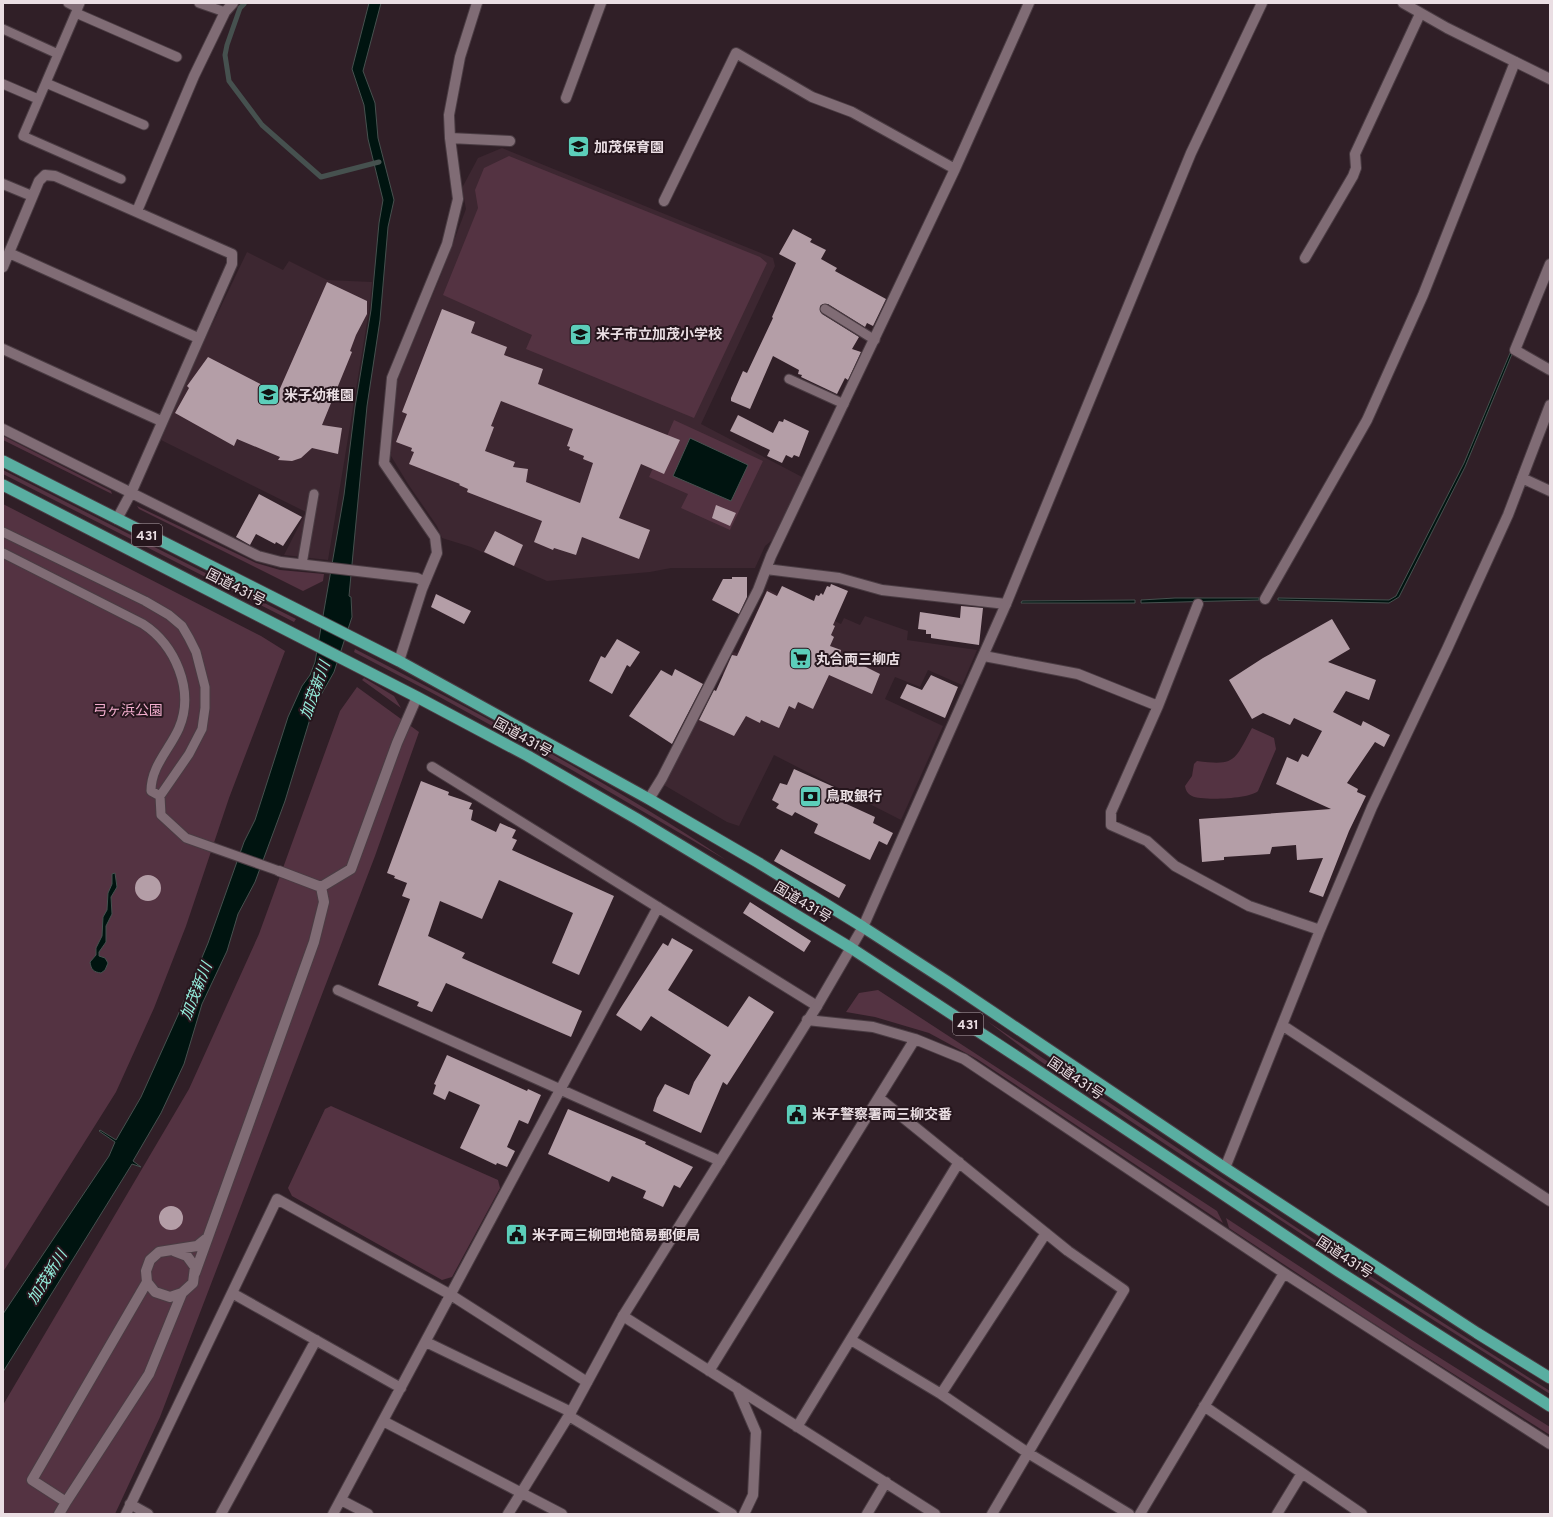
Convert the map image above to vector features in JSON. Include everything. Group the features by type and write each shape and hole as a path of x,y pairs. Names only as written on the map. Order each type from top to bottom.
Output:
{"highway":[{"name":"国道431号","path":"3,461 378,652 399,661 649,799 863,927 1470,1329 1550,1378"},
{"name":"国道431号","path":"3,485 417,696 528,756 637,819 851,948 1028,1064 1351,1280 1550,1406"}],"street":[{"path":"137,211 194,76 225,12 233,3"},
{"path":"399,661 425,582 437,552 435,537 384,463 392,378 446,244 458,199 450,138 449,115 460,57 476,3"},
{"path":"566,98 602,3"},
{"path":"649,799 666,771 758,590 766,569 955,169 1029,3"},
{"path":"508,1514 570,1414 623,1316 817,1006 863,927 984,656 1191,153 1262,3"},
{"path":"1403,3 1420,14 1550,79"},
{"path":"1305,258 1353,176 1356,168 1355,154 1420,14"},
{"path":"664,201 736,53 812,97 852,112 955,169"},
{"path":"1265,599 1367,420 1423,295 1515,62"},
{"path":"450,138 510,141"},
{"path":"3,267 32,196 42,176 52,174 232,254 232,264 161,420 131,493 117,520"},
{"path":"3,184 32,196"},
{"path":"9,253 198,338"},
{"path":"1550,264 1516,350 1550,370"},
{"path":"3,348 161,420"},
{"path":"1225,1168 1320,930 1372,807 1447,649 1508,515 1550,405"},
{"path":"3,429 248,552 268,559 417,578 425,582"},
{"path":"1522,478 1550,491"},
{"path":"766,569 839,578 882,590 1006,604"},
{"path":"1198,604 1158,706 1111,812 1111,825 1147,841 1176,866 1249,906 1320,930"},
{"path":"984,656 1078,674 1158,706"},
{"path":"321,887 352,869 397,743 417,696"},
{"path":"432,767 817,1006"},
{"path":"279,871 321,887"},
{"path":"208,1237 197,1246 174,1251 160,1252 150,1260 146,1271 147,1282 155,1292 170,1297 182,1293 193,1283 195,1273 208,1237 314,942 324,902 321,887"},
{"path":"333,1514 658,907"},
{"path":"338,990 561,1088 720,1161"},
{"path":"807,1020 874,1027 916,1039 964,1059 1284,1273 1550,1444"},
{"path":"1282,1025 1550,1201"},
{"path":"709,1371 916,1039"},
{"path":"879,1098 1046,1233 1124,1290 992,1514"},
{"path":"797,1427 959,1162"},
{"path":"126,1514 277,1199 451,1295 587,1382"},
{"path":"941,1394 1046,1233"},
{"path":"174,1251 188,1256 194,1267 195,1273"},
{"path":"1140,1514 1284,1273"},
{"path":"66,1502 32,1480 147,1282"},
{"path":"59,1514 149,1374 182,1293"},
{"path":"232,1293 401,1388"},
{"path":"623,1316 935,1514"},
{"path":"221,1514 316,1340"},
{"path":"851,1340 941,1394 1028,1453 1129,1514"},
{"path":"426,1342 570,1414 732,1514"},
{"path":"737,1388 756,1432 753,1496 744,1514"},
{"path":"1204,1406 1362,1514"},
{"path":"383,1421 521,1491 562,1514"},
{"path":"1277,1514 1302,1473"},
{"path":"867,1514 886,1482"},
{"path":"341,1500 368,1514"},
{"path":"130,1504 148,1514"}],"lane":[{"path":"68,3 177,57"},
{"path":"199,3 225,12"},
{"path":"78,8 23,136 121,179"},
{"path":"3,29 58,54"},
{"path":"46,83 144,125"},
{"path":"3,84 38,99"},
{"path":"825,309 874,340"},
{"path":"789,379 844,404"},
{"path":"302,564 314,494"},
{"path":"3,532 146,601 169,615 182,626 190,638 196,652 205,687 205,708 202,729 189,754 160,796 161,814 186,838 279,871"},
{"path":"3,554 143,624 156,632 170,652 178,668 185,694 179,727 161,757 151,780 151,791 160,796"}],"shaded area":[{"name":"米子市立加茂小学校","path":"502,148 773,258 775,266 701,424 804,478 776,537 765,546 755,568 671,568 650,572 547,581 471,547 442,538 437,526 408,484 388,451 394,387 439,280 466,209 462,188 478,158"},
{"name":"米子幼稚園","path":"247,252 283,270 289,261 327,280 372,282 369,310 328,560 284,555 306,512 161,440 200,350"},
{"path":"767,589 841,624 844,618 860,625 865,616 908,631 907,640 977,650 962,685 928,670 920,687 895,677 885,699 943,726 901,820 774,755 739,826 727,822 664,785 698,718 703,720 725,676 722,674 733,652 737,653"}],"green space":[{"path":"509,156 760,257 767,263 694,418 526,349 532,335 443,295 478,208 475,190 484,168"},
{"path":"674,420 763,461 730,530 681,508 688,494 649,477"},
{"path":"3,436 111,491 112,494 3,440"},
{"path":"3,470 296,619 294,622 3,474"},
{"name":"弓ヶ浜公園","path":"3,504 261,636 285,651 229,798 186,926 154,1008 116,1092 3,1272"},
{"path":"137,506 256,563 280,570 324,574 323,581 303,591 139,509"},
{"path":"355,649 497,724 590,776 636,803 726,860 572,770 436,695 354,652"},
{"path":"364,678 394,696 401,708 362,680"},
{"path":"357,687 419,732 375,856 160,1417 115,1514 3,1514 3,1405 189,1089 259,934 340,711"},
{"path":"1252,728 1274,738 1276,749 1258,791 1246,796 1215,799 1197,798 1186,791 1185,786 1192,776 1194,764 1197,761 1220,763 1232,759 1241,748"},
{"path":"878,990 1217,1211 1223,1223 977,1059 929,1033 875,1017 846,1012 859,993"},
{"path":"987,1021 1351,1264 1550,1391 1550,1394 1394,1295 1171,1148 1040,1061"},
{"path":"331,1106 498,1180 500,1188 452,1277 442,1280 292,1196 288,1188 325,1109"},
{"path":"1226,1218 1410,1339 1550,1427 1550,1435 1362,1316 1229,1228"}],"water":[{"name":"加茂新川","path":"369,3 381,3 363,71 375,103 378,138 394,200 388,227 380,320 367,406 349,596 351,597 352,617 334,672 313,709 285,801 255,882 238,914 227,951 202,1004 184,1064 161,1113 133,1161 141,1167 132,1164 3,1372 3,1314 109,1156 115,1142 99,1131 100,1130 116,1140 141,1097 178,1015 208,943 244,842 255,820 288,717 302,686 310,675 315,662 344,495 355,407 371,310 379,223 383,200 368,139 364,105 352,69"},
{"path":"1510,353 1512,354 1465,467 1399,597 1389,603 1278,600 1278,598 1389,600 1396,596 1464,463"},
{"path":"690,438 748,465 731,501 673,476"},
{"path":"1175,598 1259,598 1259,600 1141,603 1141,600"},
{"path":"1135,600 1135,603 1021,603 1022,601"},
{"path":"115,873 117,887 111,897 112,914 106,926 106,942 99,952 99,956 105,958 108,963 105,970 101,973 93,970 90,962 96,955 96,948 102,936 103,917 107,910 108,893 112,884 112,874"}],"building":[{"path":"793,229 812,239 810,242 826,250 821,259 837,268 835,271 886,299 873,326 867,323 865,327 828,304 823,304 820,306 820,311 822,314 859,337 852,349 861,352 848,380 845,378 837,394 801,377 802,375 798,374 799,370 773,356 750,409 731,401 731,398 743,371 747,373 773,318 772,317 796,263 779,254"},
{"path":"327,282 367,301 367,314 356,335 350,351 352,352 322,425 342,428 338,454 312,448 301,458 292,461 278,460 280,457 237,439 234,446 175,413 189,388 187,386 208,357 278,393"},
{"path":"442,309 475,322 471,333 507,347 504,355 543,369 538,384 680,440 664,474 641,464 619,518 650,530 639,559 582,537 576,555 554,548 553,550 534,542 542,521 467,492 468,489 459,485 460,484 409,464 414,452 411,451 412,448 396,442 407,414 402,412","holes":["501,401 573,429 567,446 570,447 569,450 584,456 583,459 593,463 580,503 526,482 528,469 513,467 515,462 485,451 494,427 491,426"]},
{"path":"738,415 773,433 779,421 783,422 784,419 809,431 799,457 794,455 792,458 786,455 782,463 767,456 770,450 730,431"},
{"path":"259,494 302,517 283,546 276,542 275,544 256,534 250,545 236,537"},
{"path":"716,505 736,513 730,526 712,518"},
{"path":"495,531 523,545 514,566 484,552"},
{"path":"732,577 747,577 747,597 739,614 712,600 723,579 732,579"},
{"path":"831,584 848,591 833,625 835,626 831,635 834,637 830,646 841,650 840,654 880,674 872,694 829,675 813,709 798,702 795,709 789,706 779,728 761,720 760,723 746,716 734,736 699,720 714,690 716,691 732,655 737,656 767,591 777,596 782,586 814,601 816,595 819,596 821,593 823,595 827,586 830,587"},
{"path":"436,594 471,611 464,624 431,607"},
{"path":"961,606 983,608 979,645 931,638 931,634 926,634 926,630 918,629 920,612 960,618"},
{"path":"1332,619 1350,649 1328,662 1376,680 1369,700 1346,691 1333,712 1361,726 1363,721 1390,735 1384,747 1375,742 1347,783 1358,789 1357,792 1366,796 1349,831 1323,897 1309,892 1323,858 1297,860 1296,845 1272,847 1270,854 1224,857 1224,860 1202,862 1199,819 1331,809 1276,784 1287,757 1298,762 1302,754 1308,757 1322,731 1294,718 1290,725 1263,713 1252,719 1229,680 1263,658"},
{"path":"617,639 640,652 630,667 627,665 612,694 589,681 601,656 605,658"},
{"path":"675,669 703,684 672,744 629,716 661,670 672,676"},
{"path":"931,675 958,687 945,718 900,698 907,684 922,690"},
{"path":"794,769 834,787 829,796 875,817 873,823 893,833 887,845 879,841 870,860 814,833 818,824 795,812 792,816 776,808 779,804 772,800 780,783 787,785"},
{"path":"421,781 449,792 448,795 472,803 469,809 473,810 471,820 496,832 500,823 516,830 512,838 517,840 512,850 614,896 579,975 552,963 573,913 499,880 482,919 440,901 428,936 465,953 462,958 582,1011 571,1037 446,983 432,1012 417,1006 419,1002 378,985 410,899 402,896 407,883 394,878 395,876 387,873"},
{"path":"781,849 846,885 839,898 774,861"},
{"path":"148,875 157,879 161,888 157,897 148,901 139,897 135,888 139,879"},
{"path":"750,902 811,941 804,952 743,913"},
{"path":"672,938 693,950 668,990 728,1027 749,996 774,1012 727,1085 723,1082 701,1133 653,1111 657,1098 665,1084 689,1095 694,1082 711,1055 651,1016 641,1031 616,1015 663,943 668,946"},
{"path":"447,1055 527,1091 528,1089 541,1095 528,1124 519,1120 507,1147 515,1151 507,1167 497,1163 496,1165 460,1148 480,1105 449,1091 445,1100 433,1094 436,1085 434,1084"},
{"path":"568,1109 646,1142 645,1144 693,1167 680,1188 674,1185 663,1207 643,1198 646,1191 612,1176 609,1182 548,1154"},
{"path":"171,1206 180,1209 183,1218 180,1227 171,1230 162,1227 159,1218 162,1209"}],"waterway":[{"path":"244,4 240,8 225,55 229,81 262,125 321,177 379,162"}],"place":[{"name":"加茂保育園","path":"579,147"},
{"name":"米子市立加茂小学校","path":"580,334"},
{"name":"米子幼稚園","path":"268,395"},
{"name":"丸合両三柳店","path":"800,659"},
{"name":"鳥取銀行","path":"810,796"},
{"name":"米子警察署両三柳交番","path":"796,1114"},
{"name":"米子両三柳団地簡易郵便局","path":"517,1235"}]}
